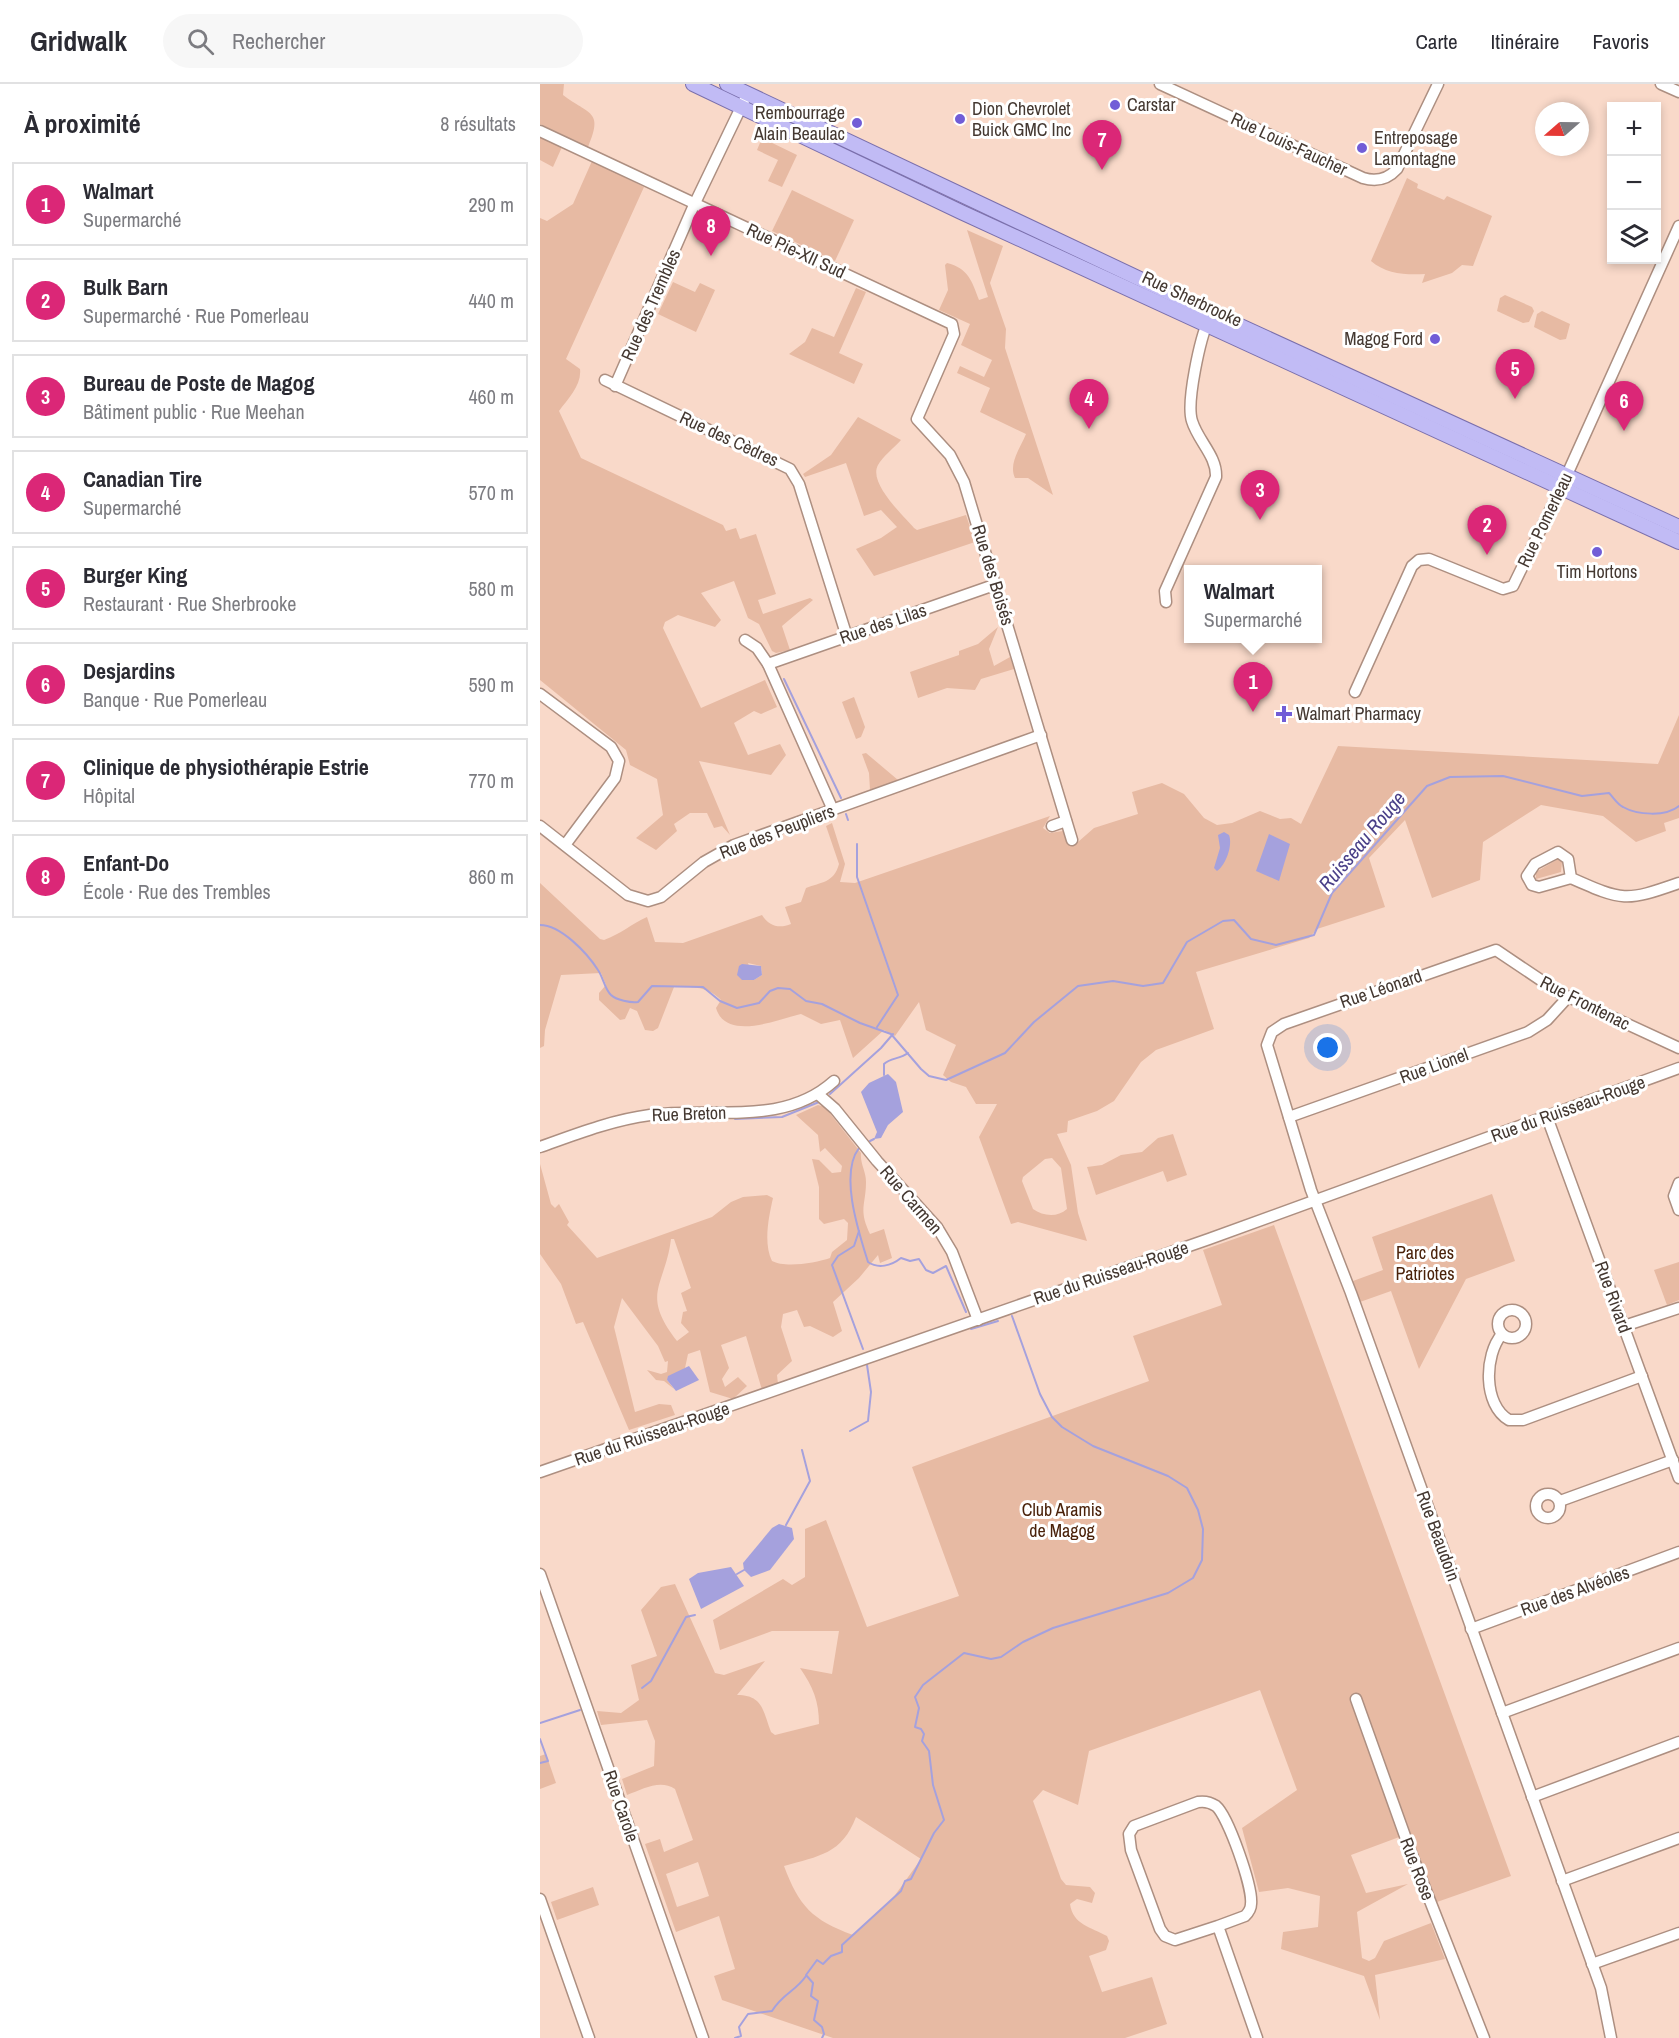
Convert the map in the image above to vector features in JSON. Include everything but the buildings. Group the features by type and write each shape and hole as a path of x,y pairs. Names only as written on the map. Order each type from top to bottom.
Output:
{"main road":[{"name":"Rue Sherbrooke","path":"693,84 1564,481 1679,526"},
{"name":"Rue Sherbrooke","path":"727,84 1209,319"},
{"name":"Rue Sherbrooke","path":"1564,481 1679,542"}],"street":[{"name":"Rue Louis-Faucher","path":"1160,84 1363,178 1374,181 1389,177 1400,165 1438,84"},
{"path":"1661,84 1679,92"},
{"name":"Rue des Trembles","path":"615,386 694,205 747,94"},
{"name":"Rue Pie-XII Sud","path":"540,131 694,205 948,321 953,327"},
{"name":"Rue Pomerleau","path":"1355,692 1416,562 1431,559 1503,589 1509,589 1514,584 1564,481 1679,226"},
{"path":"1166,602 1165,591 1216,477 1215,463 1193,424 1190,413 1209,319"},
{"name":"Rue des Boisés","path":"953,327 954,334 917,419 950,455 960,473 997,584 1071,840"},
{"name":"Rue des Cèdres","path":"604,381 790,469 799,484 847,637"},
{"name":"Rue des Lilas","path":"768,664 997,584"},
{"path":"745,640 762,653 768,664 833,810"},
{"path":"540,694 610,747 619,761 615,778 565,845"},
{"name":"Rue des Peupliers","path":"540,826 628,895 648,901 661,897 704,862 726,848 1041,735"},
{"path":"1052,826 1066,821"},
{"path":"1571,878 1606,894 1622,898 1640,896 1679,883"},
{"name":"Rue Frontenac","path":"1496,950 1568,998 1679,1048"},
{"name":"Rue Léonard","path":"1270,1035 1284,1024 1496,950"},
{"name":"Rue Lionel","path":"1289,1117 1528,1032 1546,1020 1568,998"},
{"name":"Rue Beaudoin","path":"1270,1035 1268,1049 1315,1201 1605,2000 1611,2038"},
{"name":"Rue du Ruisseau-Rouge","path":"540,1472 1315,1201 1679,1068"},
{"name":"Rue Breton","path":"540,1147 632,1118 679,1113 770,1112 819,1095 834,1081"},
{"name":"Rue Carmen","path":"819,1095 830,1104 870,1154 937,1227 952,1252 978,1320"},
{"name":"Rue Rivard","path":"1547,1117 1679,1478"},
{"path":"1679,1183 1674,1196 1679,1210"},
{"path":"1624,1326 1679,1308"},
{"path":"1502,1334 1494,1346 1487,1377 1499,1410 1509,1420 1523,1420 1642,1376"},
{"path":"1560,1501 1672,1460"},
{"name":"Rue des Alvéoles","path":"1471,1629 1679,1552"},
{"name":"Rue Carole","path":"540,1574 703,2038"},
{"path":"1502,1713 1679,1648"},
{"name":"Rue Rose","path":"1356,1699 1410,1850 1484,2038"},
{"path":"1532,1797 1679,1742"},
{"path":"1198,1802 1208,1802 1217,1807 1227,1825 1248,1883 1251,1902 1245,1916 1218,1926 1179,1940 1162,1933 1131,1850 1129,1834 1134,1826 1198,1802"},
{"path":"1562,1881 1679,1838"},
{"path":"540,1899 589,2038"},
{"path":"1218,1926 1257,2038"},
{"path":"1592,1964 1679,1933"}],"green space":[{"path":"540,84 564,84 563,95 591,115 594,126 588,147 540,124"},
{"path":"540,137 562,147 553,167 540,160"},
{"path":"819,137 1120,275 1118,278 1094,269"},
{"path":"762,138 797,155 782,187 768,181 778,160 757,150"},
{"path":"592,161 644,187 566,359 580,369 580,375 574,392 559,411 581,458 723,525 726,531 736,528 740,539 756,534 776,594 758,600 763,614 810,598 813,600 782,626 790,650 776,653 772,651 759,624 748,618 734,581 701,593 721,620 715,627 678,615 665,622 663,628 701,708 765,680 777,707 761,714 754,711 734,723 748,755 780,744 786,755 771,775 699,761 730,835 722,826 714,828 707,813 690,813 674,824 677,831 656,850 636,838 663,815 657,779 630,765 626,750 540,680 540,218 547,221 573,204"},
{"path":"1407,178 1418,184 1417,188 1444,200 1447,196 1492,216 1473,266 1462,265 1452,273 1422,283 1425,274 1396,273 1383,269 1371,261"},
{"path":"792,190 854,220 835,261 772,231"},
{"path":"967,230 1003,246 990,283 1006,329 1005,348 1053,495 1028,478 1015,478 1014,461 1026,434 980,412 990,388 957,373 960,366 984,377 992,360 961,345 970,324 939,310 948,290 945,265 947,263 965,272 979,300 988,297"},
{"path":"673,282 695,292 700,283 715,290 696,332 658,314"},
{"path":"856,288 866,292 839,353 863,364 854,384 789,354 805,342 812,328 834,337"},
{"path":"1505,295 1532,307 1534,311 1529,322 1523,323 1497,311 1500,298"},
{"path":"1542,311 1570,324 1566,339 1560,340 1534,327 1537,314"},
{"path":"858,417 901,440 880,462 876,472 878,481 888,498 914,528 917,530 966,515 975,542 874,576 856,549 881,538 897,527 881,510 864,516 846,463 805,477 803,474 831,455"},
{"path":"998,627 989,649 994,666 1010,657 1014,669 981,679 975,690 947,688 918,698 910,672 959,655 959,651 978,644"},
{"path":"854,697 865,727 861,737 856,739 842,702"},
{"path":"1679,715 1679,818 1664,823 1666,831 1636,842 1603,816 1541,805 1483,842 1480,880 1432,898 1405,820 1369,858 1385,907 1317,929 1309,938 1196,972 1214,1029 1156,1050 1141,1062 1114,1101 1097,1111 1068,1121 1067,1132 1057,1134 1071,1165 1078,1213 1087,1241 1018,1222 1011,1224 979,1137 997,1104 976,1104 966,1087 951,1082 943,1075 956,1045 926,1030 919,1002 895,1036 884,1030 853,1058 840,1020 821,1024 801,1014 754,1026 730,1024 722,1018 716,1008 721,1000 716,995 700,988 674,987 658,1028 653,1031 645,1030 637,1011 630,1008 625,1019 620,1020 599,1000 599,993 606,985 601,973 561,975 545,1030 544,1046 540,1048 540,883 600,939 610,938 647,917 655,942 683,943 762,915 775,926 791,924 785,907 801,902 806,888 826,881 837,870 839,864 826,826 832,823 845,864 840,882 855,883 1050,816 1043,828 1050,833 1063,831 1068,845 1078,842 1094,828 1138,814 1132,792 1162,783 1184,794 1204,818 1217,825 1232,823 1260,811 1280,819 1291,818 1301,824 1338,746 1658,764","holes":["748,963 761,966 762,975 754,980","1052,1158 1061,1168 1067,1209 1059,1214 1050,1215 1033,1209 1022,1181 1023,1177 1045,1159"]},
{"path":"866,753 898,780 870,790 869,773 862,754"},
{"path":"1558,859 1562,862 1561,872 1536,879 1536,872"},
{"path":"818,1105 825,1107 861,1153 866,1182 864,1219 866,1226 870,1234 884,1229 892,1258 880,1263 878,1255 859,1278 833,1302 842,1331 833,1337 810,1326 804,1327 797,1310 783,1314 781,1327 792,1361 777,1375 778,1384 762,1390 746,1336 721,1345 729,1368 722,1379 725,1387 738,1377 747,1386 733,1399 710,1392 700,1350 688,1354 685,1368 667,1380 674,1389 664,1381 656,1380 647,1370 661,1374 667,1372 668,1361 665,1362 658,1346 622,1298 614,1327 635,1412 659,1404 671,1405 675,1415 629,1430 583,1322 576,1324 561,1284 540,1254 540,1164 551,1204 555,1208 559,1204 569,1222 567,1225 597,1258 712,1217 731,1202 743,1197 767,1195 773,1198 767,1238 772,1261 785,1264 817,1262 830,1258 832,1252 847,1240 848,1223 844,1219 824,1224 819,1219 819,1187 812,1159 819,1160 832,1173 841,1172 842,1166 825,1148 820,1152 818,1135 796,1115","holes":["671,1239 674,1239 691,1288 681,1293 687,1311 683,1312 681,1323 689,1332 677,1341 666,1325 657,1300"]},
{"path":"1173,1134 1187,1175 1167,1182 1163,1171 1096,1195 1087,1167 1102,1165 1121,1155 1142,1152 1158,1138"},
{"name":"Parc des Patriotes","path":"1492,1194 1515,1261 1466,1279 1419,1369 1391,1291 1360,1302 1353,1281 1383,1270 1372,1237"},
{"name":"Club Aramis de Magog","path":"1274,1225 1511,1876 1437,1902 1410,1833 1351,1855 1366,1893 1408,1884 1357,1912 1362,1958 1369,1961 1375,1958 1384,1941 1431,1923 1445,1959 1375,1975 1380,2020 1364,1976 1281,1949 1283,1932 1318,1927 1320,1896 1288,1888 1259,1892 1242,1828 1297,1790 1260,1690 1089,1751 1078,1805 1043,1790 1033,1801 1061,1879 1066,1885 1090,1887 1095,1893 1092,1903 1077,1899 1070,1904 1079,1921 1107,1936 1109,1941 1106,1950 1089,1956 1102,1992 1152,1977 1167,2024 1125,2038 833,2038 722,2000 714,1976 735,1969 719,1916 676,1932 645,1844 660,1839 664,1852 693,1840 675,1789 657,1785 627,1795 622,1779 654,1766 655,1741 647,1720 601,1725 597,1711 621,1713 639,1700 631,1665 657,1656 641,1610 661,1587 675,1584 715,1673 724,1675 765,1661 737,1695 757,1701 764,1711 771,1732 775,1735 819,1724 814,1694 800,1668 832,1674 839,1631 772,1631 720,1650 713,1620 783,1579 792,1585 805,1577 805,1529 826,1520 867,1627 959,1596 912,1467 1149,1381 1133,1336 1222,1305 1203,1250","holes":["856,1817 921,1859 893,1898 853,1935 827,1924 809,1910 795,1892 784,1866 828,1852 844,1839","698,1862 709,1896 677,1907 666,1874"]},
{"path":"1679,1262 1679,1300 1667,1305 1654,1270"},
{"path":"546,1754 556,1783 540,1789 540,1756"},
{"path":"593,1887 599,1905 557,1920 551,1902"}],"shaded area":[{"path":"1224,832 1229,835 1229,849 1226,860 1217,871 1214,868 1220,848 1218,835"},
{"path":"1269,834 1290,844 1279,881 1256,871"},
{"path":"742,964 761,966 762,975 754,980 742,980 737,975 739,966"},
{"path":"888,1074 896,1082 903,1112 888,1125 881,1138 874,1139 877,1132 861,1092 869,1083"},
{"path":"689,1366 699,1380 676,1391 667,1380 668,1376"},
{"path":"779,1524 792,1528 794,1539 770,1570 751,1577 744,1570 743,1563 772,1528"},
{"path":"731,1567 744,1586 701,1609 689,1579 698,1573"}],"waterway":[{"path":"784,679 841,798"},
{"name":"Ruisseau Rouge","path":"540,925 548,926 573,941 598,970 613,997 628,1002 638,1002 652,986 703,987 720,1001 737,1008 759,1003 770,991 778,988 790,989 806,1001 822,1004 860,1023 891,1034 929,1076 946,1080 1005,1053 1034,1022 1078,986 1113,981 1143,986 1163,983 1187,942 1223,921 1234,920 1251,939 1276,945 1314,935 1332,893 1427,786 1450,777 1503,776 1582,796 1609,793 1623,807 1643,813 1667,812 1679,806"},
{"path":"846,814 848,820"},
{"path":"857,844 857,877 898,995 877,1027"},
{"path":"830,1094 881,1048 893,1034"},
{"path":"884,1075 884,1064 908,1053"},
{"path":"735,1119 782,1117 819,1102"},
{"path":"870,1141 874,1139"},
{"path":"859,1148 853,1159 851,1188 856,1220 868,1262 880,1266 889,1265 901,1258 910,1261 919,1259 926,1270 933,1273 946,1266 966,1312"},
{"path":"859,1231 854,1246 838,1256 832,1265 863,1349"},
{"path":"822,2038 824,2034 822,2027 814,2020 818,2001 811,1996 813,1983 806,1975 817,1960 823,1964 831,1956 842,1952 842,1945 901,1891 905,1881 911,1879 934,1833 944,1820 933,1785 929,1751 922,1741 924,1734 921,1729 915,1727 919,1708 915,1697 923,1685 964,1653 991,1659 1001,1657 1023,1642 1053,1628 1168,1593 1193,1578 1202,1560 1203,1529 1198,1510 1187,1488 1168,1476 1093,1446 1062,1427 1052,1417 1040,1394 1012,1316"},
{"path":"971,1329 998,1321"},
{"path":"850,1431 868,1421 871,1392 867,1365"},
{"path":"786,1525 810,1481 802,1450"},
{"path":"737,1574 744,1570"},
{"path":"642,1688 651,1681 686,1617 695,1615"},
{"path":"540,1723 580,1710"},
{"path":"540,1739 548,1761 540,1763"},
{"path":"735,2038 741,2036 739,2027 748,2014 772,2011 780,2000 798,1986 806,1976"}],"place":[{"name":"Carstar","path":"1115,105"},
{"name":"Dion Chevrolet Buick GMC Inc","path":"960,119"},
{"name":"Rembourrage Alain Beaulac","path":"857,123"},
{"name":"Entreposage Lamontagne","path":"1362,148"},
{"name":"Clinique de physiothérapie Estrie","path":"1102,170"},
{"name":"Enfant-Do","path":"711,256"},
{"name":"Magog Ford","path":"1435,339"},
{"name":"Burger King","path":"1515,399"},
{"name":"Canadian Tire","path":"1089,429"},
{"name":"Desjardins","path":"1624,431"},
{"name":"Bureau de Poste de Magog","path":"1260,520"},
{"name":"Tim Hortons","path":"1597,552"},
{"name":"Bulk Barn","path":"1487,555"},
{"name":"Walmart","path":"1253,712"},
{"name":"Walmart Pharmacy","path":"1284,714"}]}
